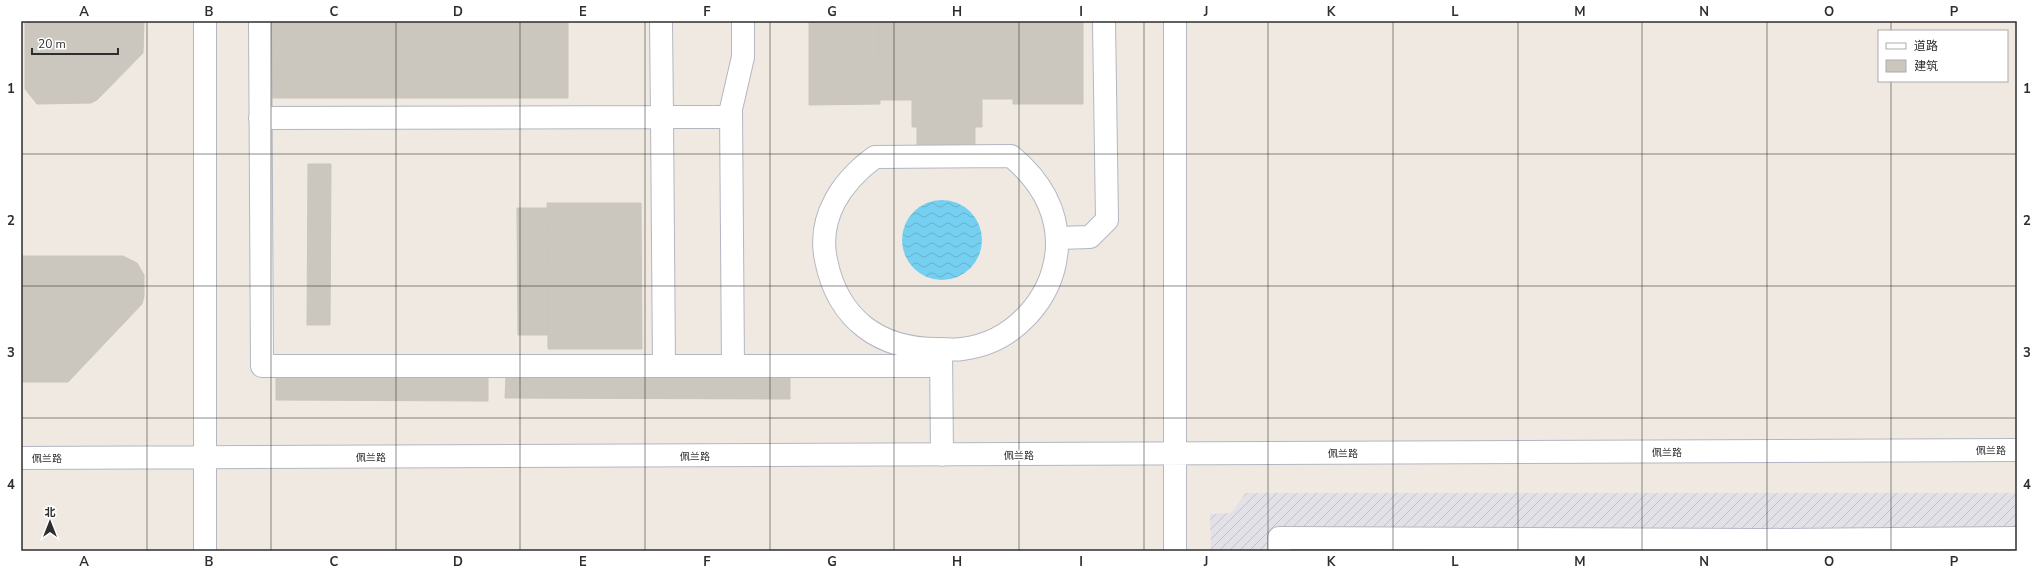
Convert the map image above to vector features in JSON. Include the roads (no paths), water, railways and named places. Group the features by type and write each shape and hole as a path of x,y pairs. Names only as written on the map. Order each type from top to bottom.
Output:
{"street":[{"path":"205,21 205,551"},
{"path":"260,21 262,366 734,366 941,358 962,349 981,345 1000,337 1017,326 1031,312 1043,296 1051,278 1056,258 1057,238 1050,206 1039,184 1012,156 875,157 860,168 846,182 836,198 829,216 825,235 825,256 829,276 837,295 848,312 863,327 881,338 900,346 920,349 941,358"},
{"path":"661,21 664,366"},
{"path":"734,366 731,109 743,57 743,21"},
{"path":"1057,238 1090,237 1107,220 1104,21"},
{"path":"1175,21 1175,551"},
{"path":"260,118 731,117"},
{"path":"941,358 942,455"},
{"name":"佩兰路","path":"21,458 2017,450"},
{"path":"1279,551 1279,538 1763,546 2017,538"}],"water":[{"path":"942,200 957,203 970,212 979,225 982,240 979,255 970,268 957,277 942,280 927,277 914,268 905,255 902,240 905,225 914,212 927,203"}]}
